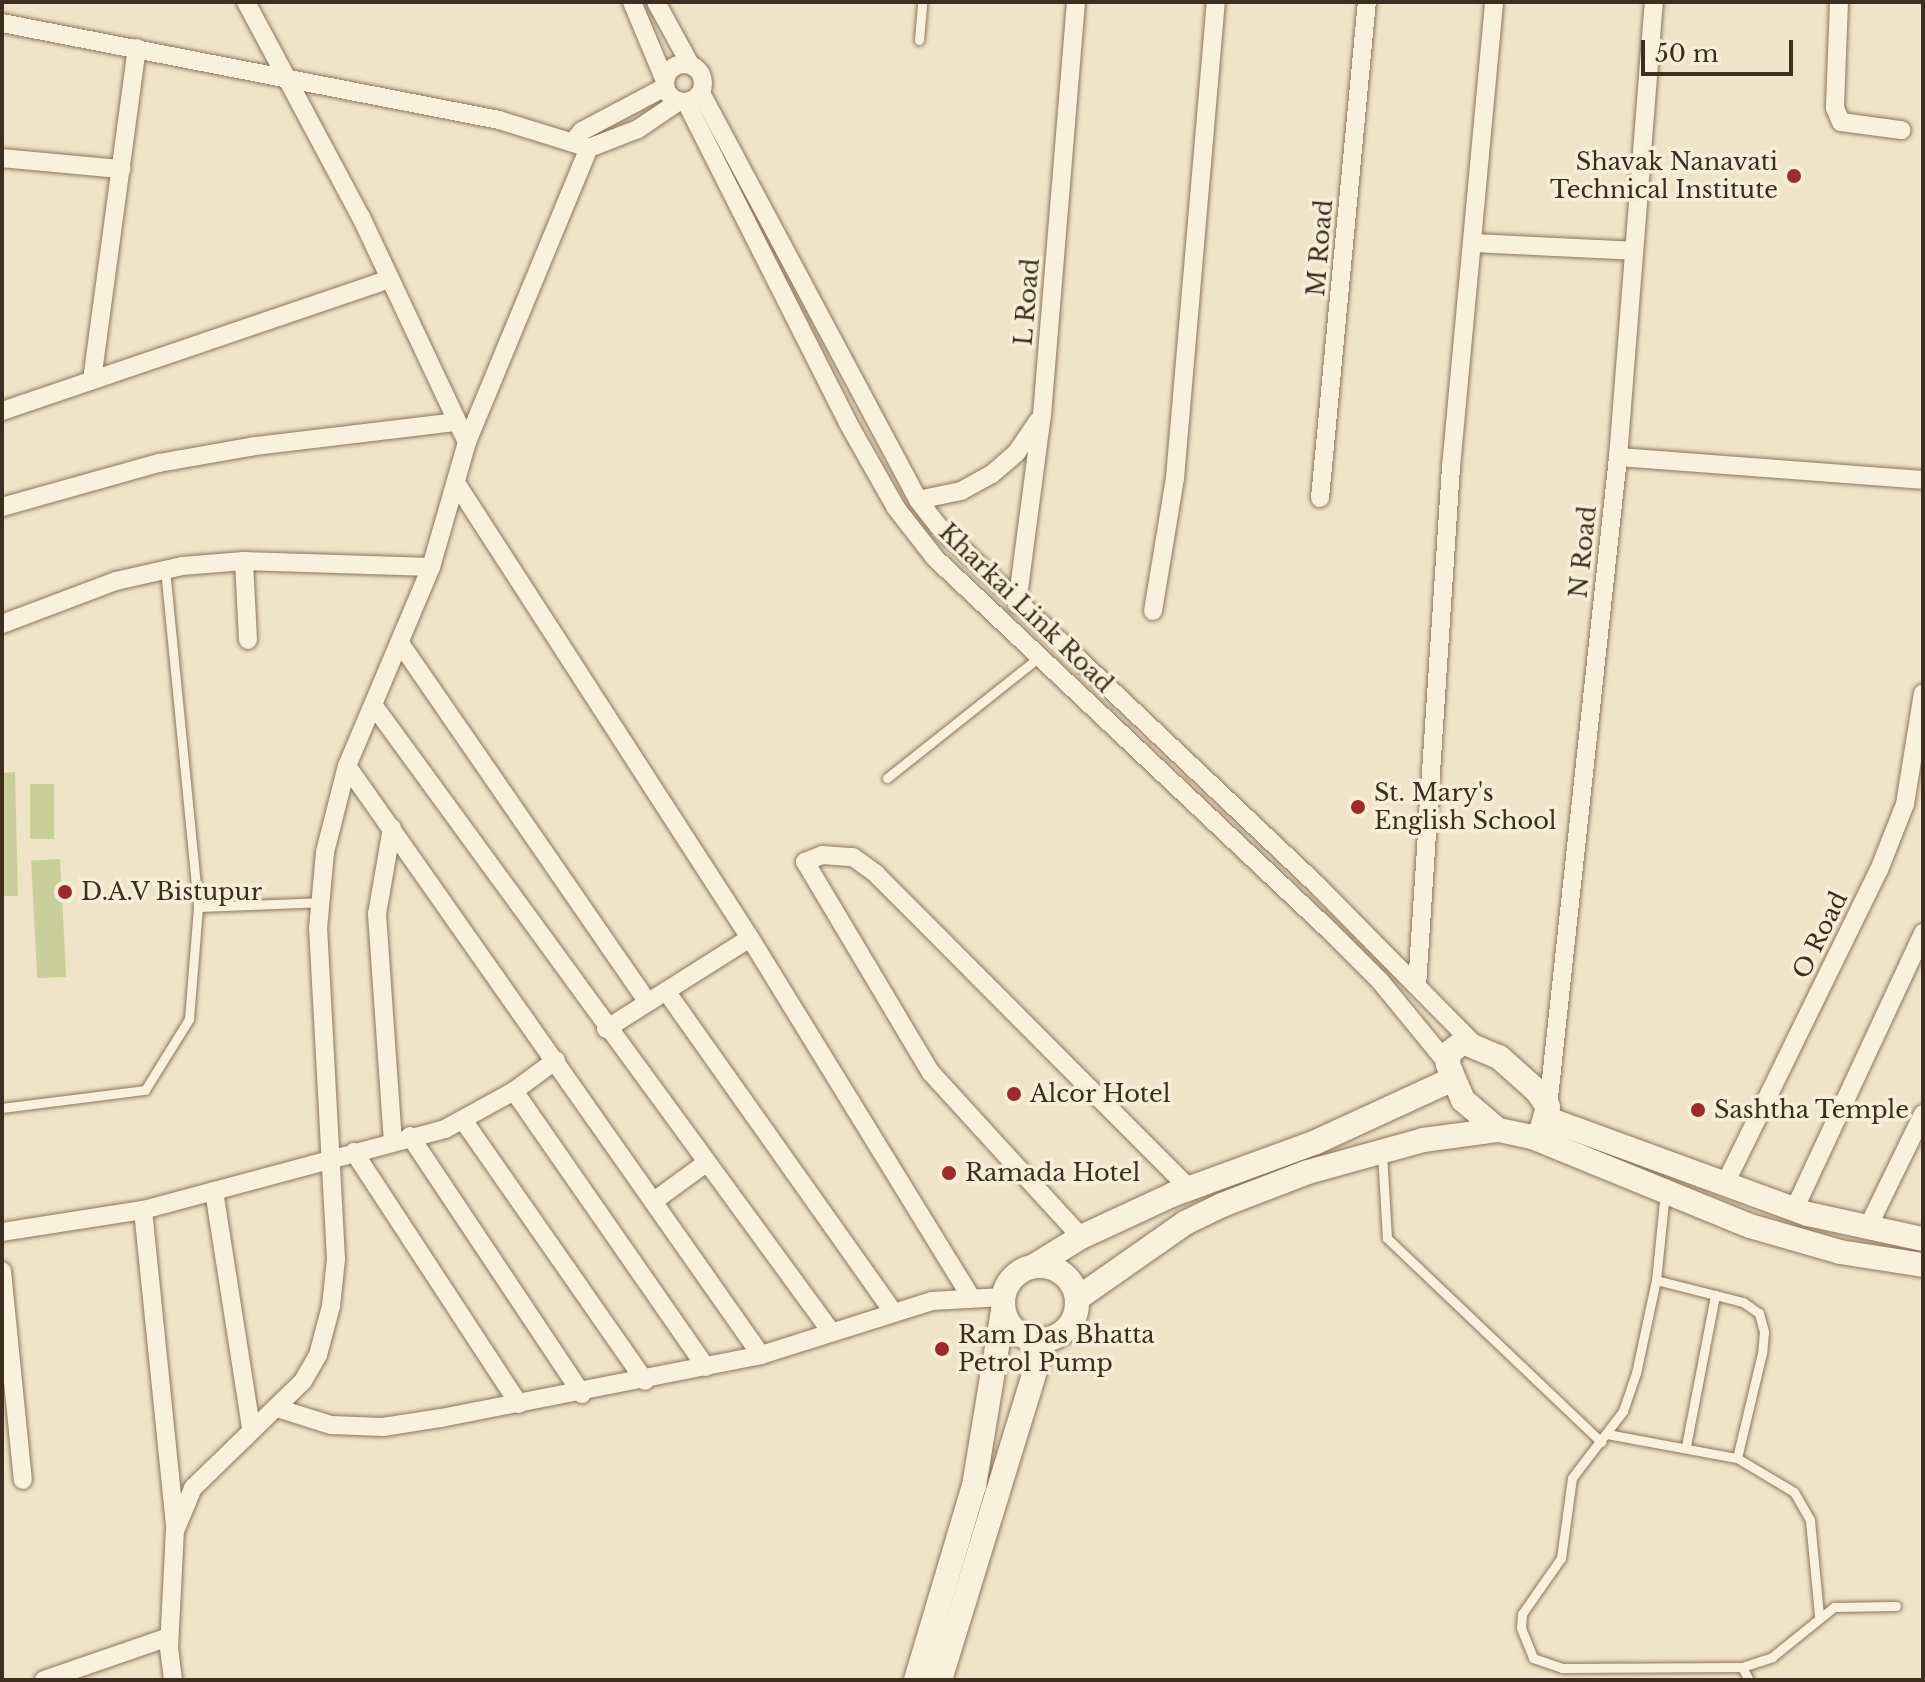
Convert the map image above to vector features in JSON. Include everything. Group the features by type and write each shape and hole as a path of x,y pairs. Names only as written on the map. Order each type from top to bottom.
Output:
{"main road":[{"path":"1498,1130 1463,1100 1449,1072 1454,1047 1473,1043 1515,1070 1543,1121 1665,1192 1750,1226 1840,1252 1923,1265"},
{"path":"916,1680 974,1486 1003,1304 1020,1272 1081,1237 1189,1188 1316,1142 1449,1072"},
{"path":"1003,1304 1018,1334 1044,1341 1070,1327 1078,1298 1185,1223 1222,1205 1382,1152 1543,1121 1794,1210 1867,1229 1923,1239"},
{"path":"1034,1266 1062,1274 1078,1298"},
{"path":"940,1680 1044,1341"}],"street":[{"path":"246,2 390,279 467,442"},
{"name":"Kharkai Link Road","path":"632,2 665,84 688,99 896,508 935,558 1360,961 1449,1072"},
{"name":"Kharkai Link Road","path":"656,2 690,64 702,76 688,99"},
{"name":"L Road","path":"1017,604 1042,415 1076,2"},
{"path":"1153,611 1175,478 1216,2"},
{"name":"M Road","path":"1320,498 1367,2"},
{"path":"1417,986 1451,467 1494,2"},
{"name":"N Road","path":"1543,1121 1618,457 1654,2"},
{"path":"1839,2 1835,108 1841,122 1901,130"},
{"path":"2,23 499,120 581,145 638,129 688,99 918,500 1017,604 1317,885 1473,1043"},
{"path":"92,380 137,48"},
{"path":"175,1531 193,1488 251,1427 280,1409 318,1355 331,1306 336,1259 330,1160 331,1094 319,1003 321,902 325,852 347,766 431,567 467,442 581,145 582,131 665,84 673,66 690,64"},
{"path":"2,158 121,169"},
{"path":"1472,243 1634,251"},
{"path":"2,411 390,279"},
{"path":"918,500 961,491 992,474 1017,452 1042,415"},
{"path":"2,507 172,460 457,422"},
{"path":"1618,457 1923,480"},
{"path":"456,483 750,938 970,1296"},
{"path":"2,624 116,581 165,569 244,561 431,567"},
{"path":"244,561 248,640"},
{"path":"400,643 648,1002"},
{"name":"O Road","path":"1724,1186 1879,870 1905,804 1923,693"},
{"path":"374,706 606,1029 832,1333"},
{"path":"347,766 761,1355"},
{"path":"392,828 377,914 377,971 401,1139 582,1394"},
{"path":"1081,1237 931,1073 805,862 822,855 853,857 876,874 1189,1188"},
{"path":"1794,1210 1923,933"},
{"path":"606,1029 750,938"},
{"path":"666,991 893,1312"},
{"path":"2,1232 143,1210 330,1160 463,1120 514,1091 556,1060"},
{"path":"514,1091 706,1367"},
{"path":"1867,1229 1923,1114"},
{"path":"463,1120 645,1381"},
{"path":"354,1152 519,1404"},
{"path":"654,1201 706,1163"},
{"path":"214,1191 251,1427"},
{"path":"143,1210 175,1531 169,1637 173,1680"},
{"path":"2,1271 23,1480"},
{"path":"280,1409 331,1425 383,1427 645,1381 761,1355 893,1312 970,1296 1003,1304"},
{"path":"44,1680 169,1637"}],"lane":[{"path":"919,40 922,2"},
{"path":"2,1108 145,1090 189,1019 198,907 165,569"},
{"path":"887,778 1039,657"},
{"path":"198,907 321,902"},
{"path":"1382,1152 1387,1238 1604,1438 1686,1446 1737,1458 1794,1492 1810,1520 1819,1616"},
{"path":"1665,1192 1656,1280 1636,1373 1623,1411 1572,1478 1556,1571 1522,1614 1521,1628 1533,1658 1562,1668 1742,1667 1772,1657 1819,1616 1834,1607 1896,1606"},
{"path":"1656,1280 1743,1302 1759,1313 1764,1332 1737,1458"},
{"path":"1686,1446 1715,1295"},
{"path":"1742,1667 1749,1680"}],"green space":[{"path":"15,772 18,896 2,896 2,773"},
{"path":"30,784 54,784 54,839 30,839"},
{"path":"60,859 66,977 37,978 31,861"}],"place":[{"name":"Shavak Nanavati Technical Institute","path":"1794,176"},
{"name":"St. Mary's English School","path":"1358,807"},
{"name":"D.A.V Bistupur","path":"65,892"},
{"name":"Alcor Hotel","path":"1014,1094"},
{"name":"Sashtha Temple","path":"1698,1110"},
{"name":"Ramada Hotel","path":"949,1173"},
{"name":"Ram Das Bhatta Petrol Pump","path":"942,1349"}]}
